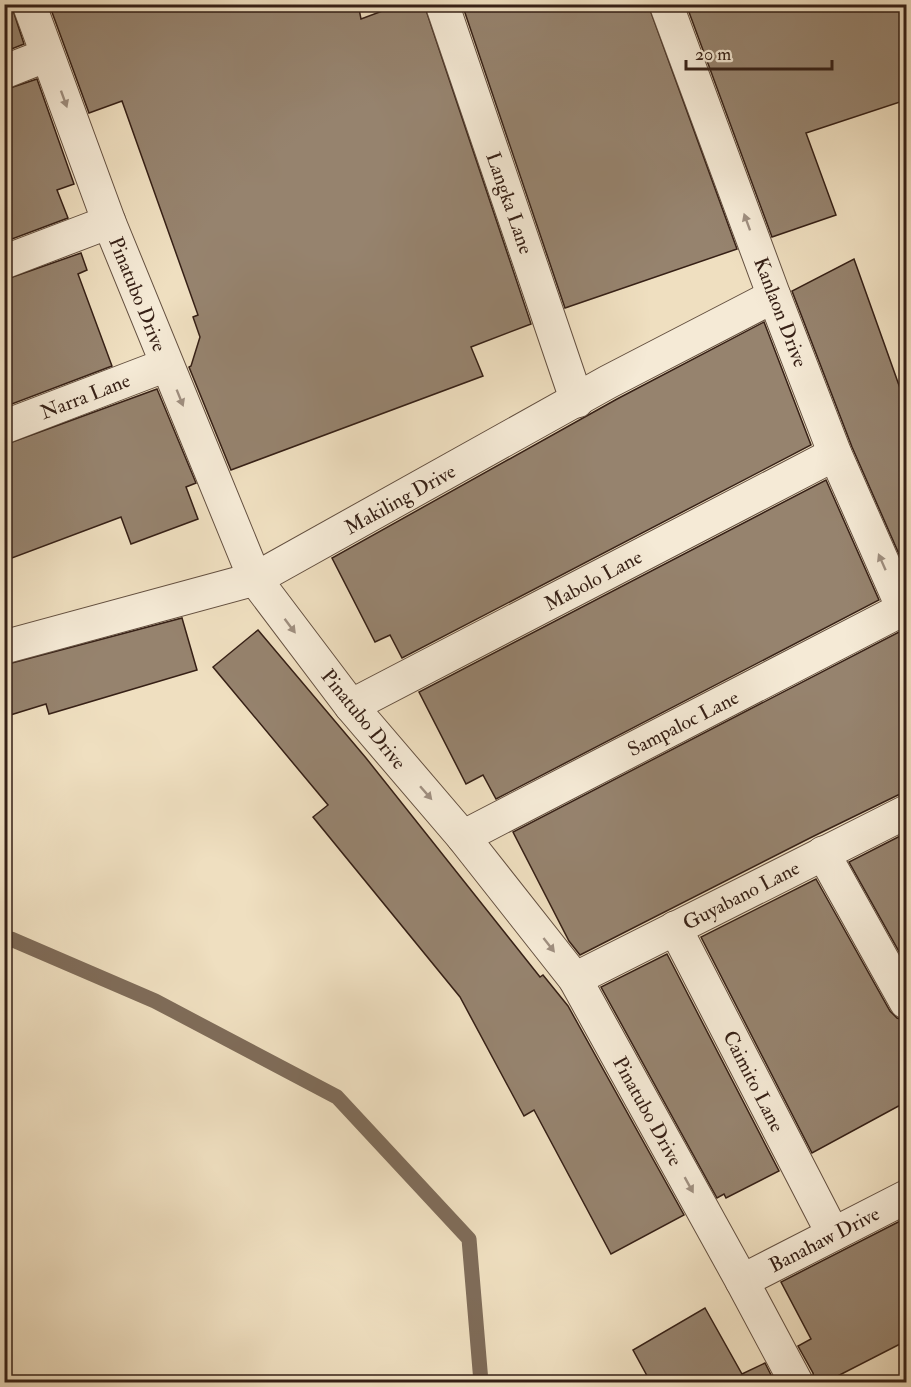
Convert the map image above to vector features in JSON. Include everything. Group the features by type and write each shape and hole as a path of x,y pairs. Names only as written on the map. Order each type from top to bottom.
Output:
{"street":[{"name":"Pinatubo Drive","path":"29,4 109,222 255,579 351,706 463,837 575,979 796,1383"},
{"name":"Langka Lane","path":"442,4 577,401"},
{"name":"Kanlaon Drive","path":"666,4 835,454 905,612"},
{"path":"4,72 47,55"},
{"path":"4,262 109,222"},
{"name":"Makiling Drive","path":"4,646 255,579 608,382 774,296"},
{"name":"Narra Lane","path":"4,427 166,365"},
{"name":"Mabolo Lane","path":"351,706 835,454"},
{"name":"Sampaloc Lane","path":"463,837 905,612"},
{"name":"Guyabano Lane","path":"575,979 906,812"},
{"path":"823,853 906,1002"},
{"name":"Caimito Lane","path":"675,928 833,1234"},
{"name":"Banahaw Drive","path":"742,1281 906,1197"}],"building":[{"path":"4,4 11,4 24,44 4,52"},
{"path":"49,4 358,4 361,19 401,4 424,4 531,324 471,347 483,376 231,470 189,367 200,337 193,317 198,315 122,101 89,113"},
{"path":"462,4 648,4 737,249 565,308"},
{"path":"686,4 906,4 906,100 806,133 836,215 772,237"},
{"path":"37,79 74,184 57,190 68,218 4,242 4,90"},
{"path":"81,253 87,270 78,274 112,366 4,407 4,280"},
{"path":"854,259 906,405 906,570 852,447 792,291"},
{"path":"764,322 811,445 402,658 390,635 375,642 332,558 617,399"},
{"path":"157,389 196,483 186,487 198,519 131,544 121,517 4,561 4,445"},
{"path":"826,480 879,600 496,799 483,775 466,784 419,692"},
{"path":"182,618 197,670 49,714 46,704 4,717 4,665"},
{"path":"258,630 366,758 540,977 543,975 568,1006 684,1215 611,1254 534,1110 524,1116 460,997 313,817 328,805 213,667"},
{"path":"899,632 906,633 906,793 814,836 580,955 569,941 513,832"},
{"path":"906,833 906,964 849,862"},
{"path":"816,879 890,1011 897,1018 906,1021 906,1102 812,1153 701,937"},
{"path":"667,954 779,1171 726,1198 724,1194 717,1198 601,987"},
{"path":"906,1218 906,1341 824,1383 815,1383 813,1373 798,1346 811,1339 781,1282"},
{"path":"705,1308 742,1374 765,1363 775,1383 651,1383 633,1350"}],"waterway":[{"path":"4,942 11,939 155,1001 337,1097 469,1239 481,1382"}]}
